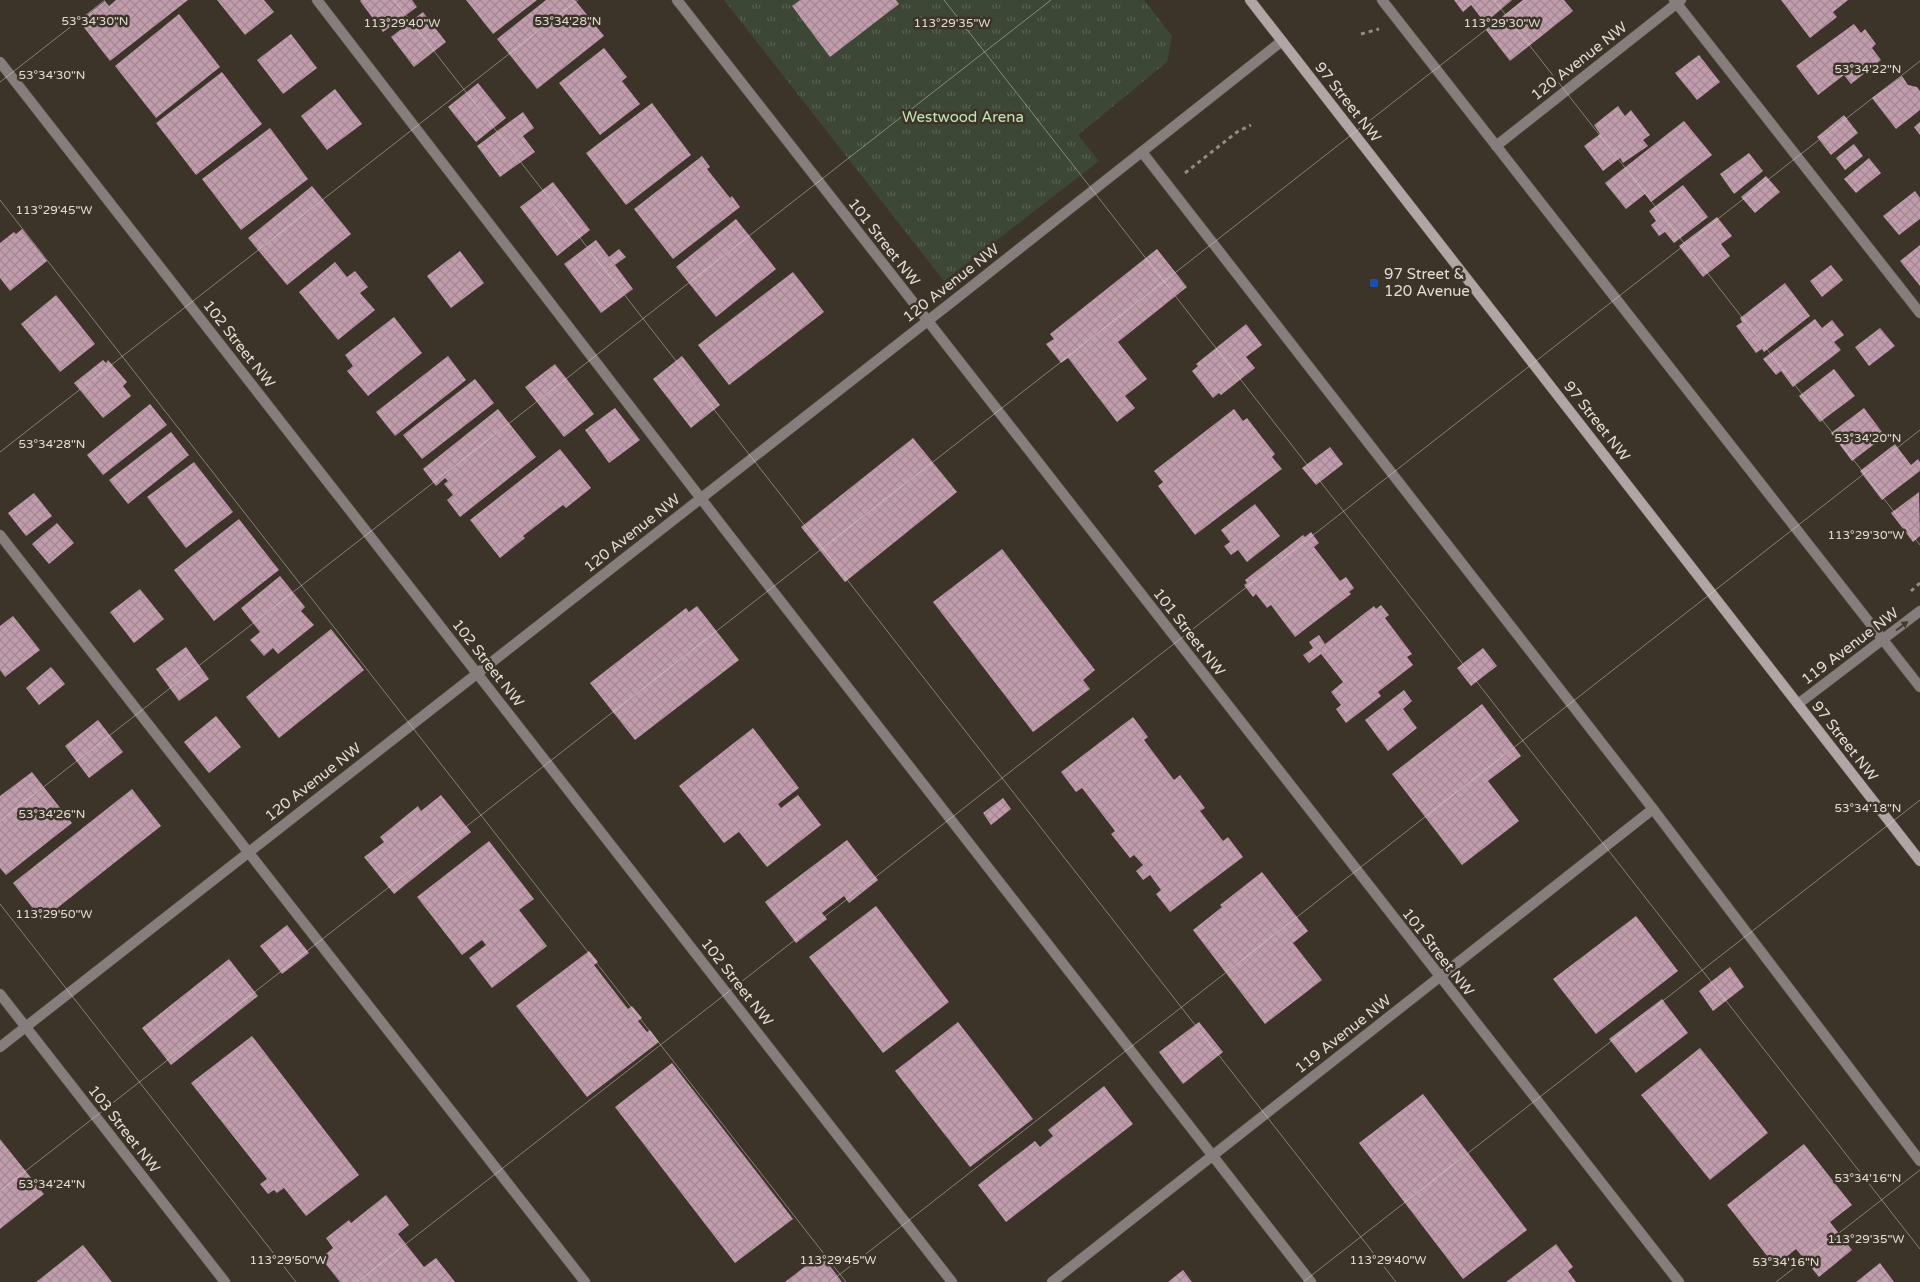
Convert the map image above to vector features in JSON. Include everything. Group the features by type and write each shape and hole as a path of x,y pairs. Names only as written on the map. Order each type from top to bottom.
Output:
{"main road":[{"name":"97 Street NW","path":"1250,0 1920,860"}],"street":[{"path":"317,0 701,498 1311,1282"},
{"name":"101 Street NW","path":"677,0 1679,1282"},
{"path":"1382,0 1920,687"},
{"path":"1677,1 1920,313"},
{"name":"120 Avenue NW","path":"1496,146 1677,1"},
{"name":"120 Avenue NW","path":"0,1047 1282,41"},
{"name":"102 Street NW","path":"0,62 952,1282"},
{"path":"1142,152 1653,809 1920,1161"},
{"path":"0,535 585,1282"},
{"name":"119 Avenue NW","path":"1798,704 1920,611"},
{"name":"119 Avenue NW","path":"1052,1282 1653,809"},
{"name":"103 Street NW","path":"0,994 225,1282"}],"path":[{"path":"1168,186 1237,132 1251,125"}],"green space":[{"name":"Westwood Arena","path":"724,0 1144,0 1172,36 1167,62 1078,135 1099,161 944,281"}],"building":[{"path":"116,0 188,0 110,61 79,21 105,1 109,6"},
{"path":"217,0 264,0 274,12 245,35"},
{"path":"361,0 412,0 417,7 383,32"},
{"path":"466,0 537,0 493,34"},
{"path":"546,0 575,0 604,36 537,89 497,39"},
{"path":"800,0 896,0 899,4 830,57 792,6"},
{"path":"1454,0 1512,0 1485,23 1471,5 1463,12"},
{"path":"1523,0 1564,0 1573,11 1510,61 1486,30"},
{"path":"1781,0 1848,0 1833,12 1837,17 1810,38"},
{"path":"423,12 446,42 414,67 391,37"},
{"path":"179,14 220,67 156,118 115,66"},
{"path":"1854,24 1861,33 1865,29 1876,44 1872,48 1881,60 1851,84 1844,75 1818,95 1796,66"},
{"path":"291,34 317,68 283,94 257,60"},
{"path":"604,48 627,77 622,81 640,104 600,135 559,83"},
{"path":"1699,55 1720,82 1697,100 1675,73"},
{"path":"222,72 262,124 196,175 156,123"},
{"path":"1902,76 1908,85 1917,87 1920,91 1920,110 1896,129 1872,98"},
{"path":"478,83 506,118 476,142 448,107"},
{"path":"335,89 362,124 327,150 301,116"},
{"path":"652,103 691,155 626,205 586,153"},
{"path":"1618,106 1625,116 1631,110 1650,135 1643,140 1648,146 1623,163 1620,158 1603,171 1584,146 1600,134 1594,125"},
{"path":"523,112 534,128 523,136 535,152 500,177 477,146"},
{"path":"1844,115 1858,133 1831,155 1817,137"},
{"path":"1684,121 1712,155 1651,202 1645,194 1626,209 1605,183"},
{"path":"1920,122 1920,135 1914,127"},
{"path":"270,128 308,179 241,230 202,179"},
{"path":"1854,144 1863,156 1845,170 1836,158"},
{"path":"1749,153 1763,171 1734,194 1720,174"},
{"path":"702,156 710,167 707,169 730,198 732,196 740,207 673,259 634,209"},
{"path":"1869,158 1881,173 1856,193 1844,179"},
{"path":"1766,176 1780,192 1755,213 1741,197"},
{"path":"553,182 590,230 557,256 520,207"},
{"path":"1683,185 1708,217 1674,243 1665,232 1659,236 1651,225 1656,221 1649,211"},
{"path":"312,186 351,234 287,285 248,238"},
{"path":"1915,191 1920,198 1920,219 1899,235 1883,216"},
{"path":"1717,217 1732,236 1721,244 1730,256 1703,277 1679,246"},
{"path":"736,219 776,269 716,317 676,267"},
{"path":"22,229 47,261 10,291 0,278 0,243 14,232 16,234"},
{"path":"596,240 609,257 619,249 626,257 615,265 633,289 601,313 564,264"},
{"path":"1920,245 1920,286 1900,261"},
{"path":"1157,249 1187,287 1118,342 1147,379 1125,396 1135,408 1117,422 1068,358 1061,363 1046,344 1054,339 1050,334"},
{"path":"460,251 484,283 451,308 427,276"},
{"path":"335,262 347,277 355,271 368,287 360,293 375,310 338,340 299,292"},
{"path":"1831,265 1843,280 1822,297 1810,281"},
{"path":"793,272 824,312 729,385 698,345"},
{"path":"1785,283 1810,316 1764,352 1762,349 1756,353 1736,326 1742,322 1740,318"},
{"path":"56,295 95,344 60,372 21,324"},
{"path":"394,317 422,353 368,396 347,371 353,366 345,355"},
{"path":"1815,319 1822,328 1832,320 1844,335 1834,342 1841,350 1793,387 1781,371 1776,375 1763,359"},
{"path":"1246,324 1262,345 1246,357 1255,368 1221,395 1219,393 1213,398 1192,371 1198,366 1196,364"},
{"path":"1880,328 1895,346 1869,366 1855,347"},
{"path":"448,356 466,380 395,436 376,412"},
{"path":"682,356 720,405 691,428 653,379"},
{"path":"103,360 106,363 108,360 127,382 123,386 131,396 103,418 74,383"},
{"path":"555,364 594,414 564,437 525,387"},
{"path":"1834,369 1855,396 1820,422 1799,396"},
{"path":"475,379 494,403 422,459 403,435"},
{"path":"150,404 167,425 103,475 87,455"},
{"path":"615,408 640,440 609,463 585,430"},
{"path":"1864,408 1885,436 1852,461 1831,433"},
{"path":"498,409 536,457 460,517 447,500 453,495 444,484 448,481 445,478 436,486 423,469"},
{"path":"1234,409 1243,421 1247,418 1275,454 1272,457 1282,469 1195,535 1158,486 1163,482 1154,471"},
{"path":"171,432 189,455 128,504 109,480"},
{"path":"913,438 957,492 845,582 801,527"},
{"path":"1895,444 1911,465 1918,459 1920,471 1882,500 1860,471"},
{"path":"1330,447 1343,464 1316,485 1302,468"},
{"path":"560,449 591,488 566,508 563,505 523,536 525,538 500,558 470,520"},
{"path":"194,462 233,512 186,548 147,497"},
{"path":"1919,492 1920,536 1913,542 1891,513"},
{"path":"34,493 52,516 26,536 8,513"},
{"path":"1255,504 1280,536 1247,562 1238,550 1231,555 1224,546 1230,542 1221,530"},
{"path":"239,519 279,570 214,621 174,570"},
{"path":"57,523 74,543 49,564 32,544"},
{"path":"1311,532 1319,543 1314,547 1340,581 1346,577 1354,588 1349,592 1351,594 1295,637 1271,605 1267,608 1256,594 1253,597 1244,585 1247,583 1245,580 1303,535 1305,537"},
{"path":"1002,549 1095,670 1083,680 1090,689 1033,732 933,602"},
{"path":"280,576 305,607 301,611 314,625 278,654 273,648 264,656 250,640 260,632 241,608"},
{"path":"140,589 164,619 134,643 110,612"},
{"path":"1381,605 1389,615 1385,618 1412,654 1407,657 1413,665 1378,692 1381,696 1346,723 1336,709 1341,705 1331,692 1343,682 1321,654 1309,663 1303,655 1313,648 1309,642 1319,635 1325,644 1374,606 1376,609"},
{"path":"697,606 739,660 635,740 590,683 686,608 689,612"},
{"path":"13,616 40,650 5,677 0,670 0,626"},
{"path":"331,629 364,670 279,738 246,697"},
{"path":"186,647 209,679 179,701 156,669"},
{"path":"1483,648 1497,666 1471,686 1457,668"},
{"path":"51,667 65,684 39,705 26,688"},
{"path":"1404,690 1412,701 1403,709 1417,728 1388,751 1365,720"},
{"path":"1482,704 1521,756 1488,781 1519,821 1462,865 1392,774"},
{"path":"216,716 241,747 209,773 184,742"},
{"path":"1133,717 1148,737 1144,740 1174,780 1180,775 1205,808 1200,811 1223,841 1228,837 1243,857 1170,912 1156,894 1161,890 1150,875 1143,880 1136,871 1143,865 1134,855 1130,858 1111,834 1115,831 1082,788 1076,792 1061,772"},
{"path":"98,720 123,752 89,778 65,746"},
{"path":"753,728 799,788 778,804 781,808 798,795 821,825 767,867 739,832 724,843 679,786"},
{"path":"32,772 72,823 6,875 0,868 0,796"},
{"path":"132,789 161,826 42,920 13,883"},
{"path":"441,795 471,832 394,894 364,857 384,842 380,837 418,806 421,811"},
{"path":"1003,798 1011,809 991,825 983,813"},
{"path":"847,840 878,880 849,903 844,896 822,913 827,919 796,943 765,902"},
{"path":"489,841 534,899 519,910 547,946 492,988 469,958 486,945 482,940 462,955 417,897"},
{"path":"1262,872 1308,931 1293,943 1322,980 1265,1024 1193,930 1222,907 1220,905"},
{"path":"876,906 949,1002 883,1053 809,957"},
{"path":"1636,916 1678,971 1596,1034 1553,979"},
{"path":"287,925 309,953 282,974 260,946"},
{"path":"589,951 598,962 594,965 628,1009 632,1006 642,1018 638,1021 647,1032 650,1030 659,1042 587,1097 516,1006"},
{"path":"229,959 258,996 171,1065 142,1028"},
{"path":"1730,967 1744,987 1713,1011 1699,991"},
{"path":"1662,999 1688,1033 1636,1073 1609,1039"},
{"path":"958,1022 1033,1119 970,1167 895,1071"},
{"path":"1199,1022 1223,1052 1183,1084 1159,1052"},
{"path":"252,1036 359,1175 306,1216 284,1188 277,1193 274,1190 268,1194 260,1184 267,1179 191,1083"},
{"path":"1700,1048 1768,1133 1710,1180 1641,1095"},
{"path":"672,1063 793,1219 735,1263 615,1107"},
{"path":"1104,1086 1133,1124 1006,1222 978,1185 1035,1141 1040,1147 1053,1136 1048,1130"},
{"path":"1423,1094 1527,1230 1463,1279 1359,1143"},
{"path":"0,1139 44,1194 0,1229"},
{"path":"1804,1144 1852,1205 1830,1222 1852,1250 1819,1277 1796,1249 1775,1266 1727,1205"},
{"path":"386,1195 409,1225 398,1234 424,1267 436,1258 455,1282 340,1282 321,1258 333,1248 326,1238 349,1220 351,1223"},
{"path":"1556,1244 1573,1267 1568,1271 1576,1282 1506,1282"},
{"path":"83,1245 112,1282 36,1282"},
{"path":"821,1254 842,1282 785,1282"},
{"path":"1880,1263 1894,1282 1856,1282"},
{"path":"1183,1270 1192,1282 1168,1282"}],"place":[{"name":"97 Street & 120 Avenue","path":"1374,283"}]}
